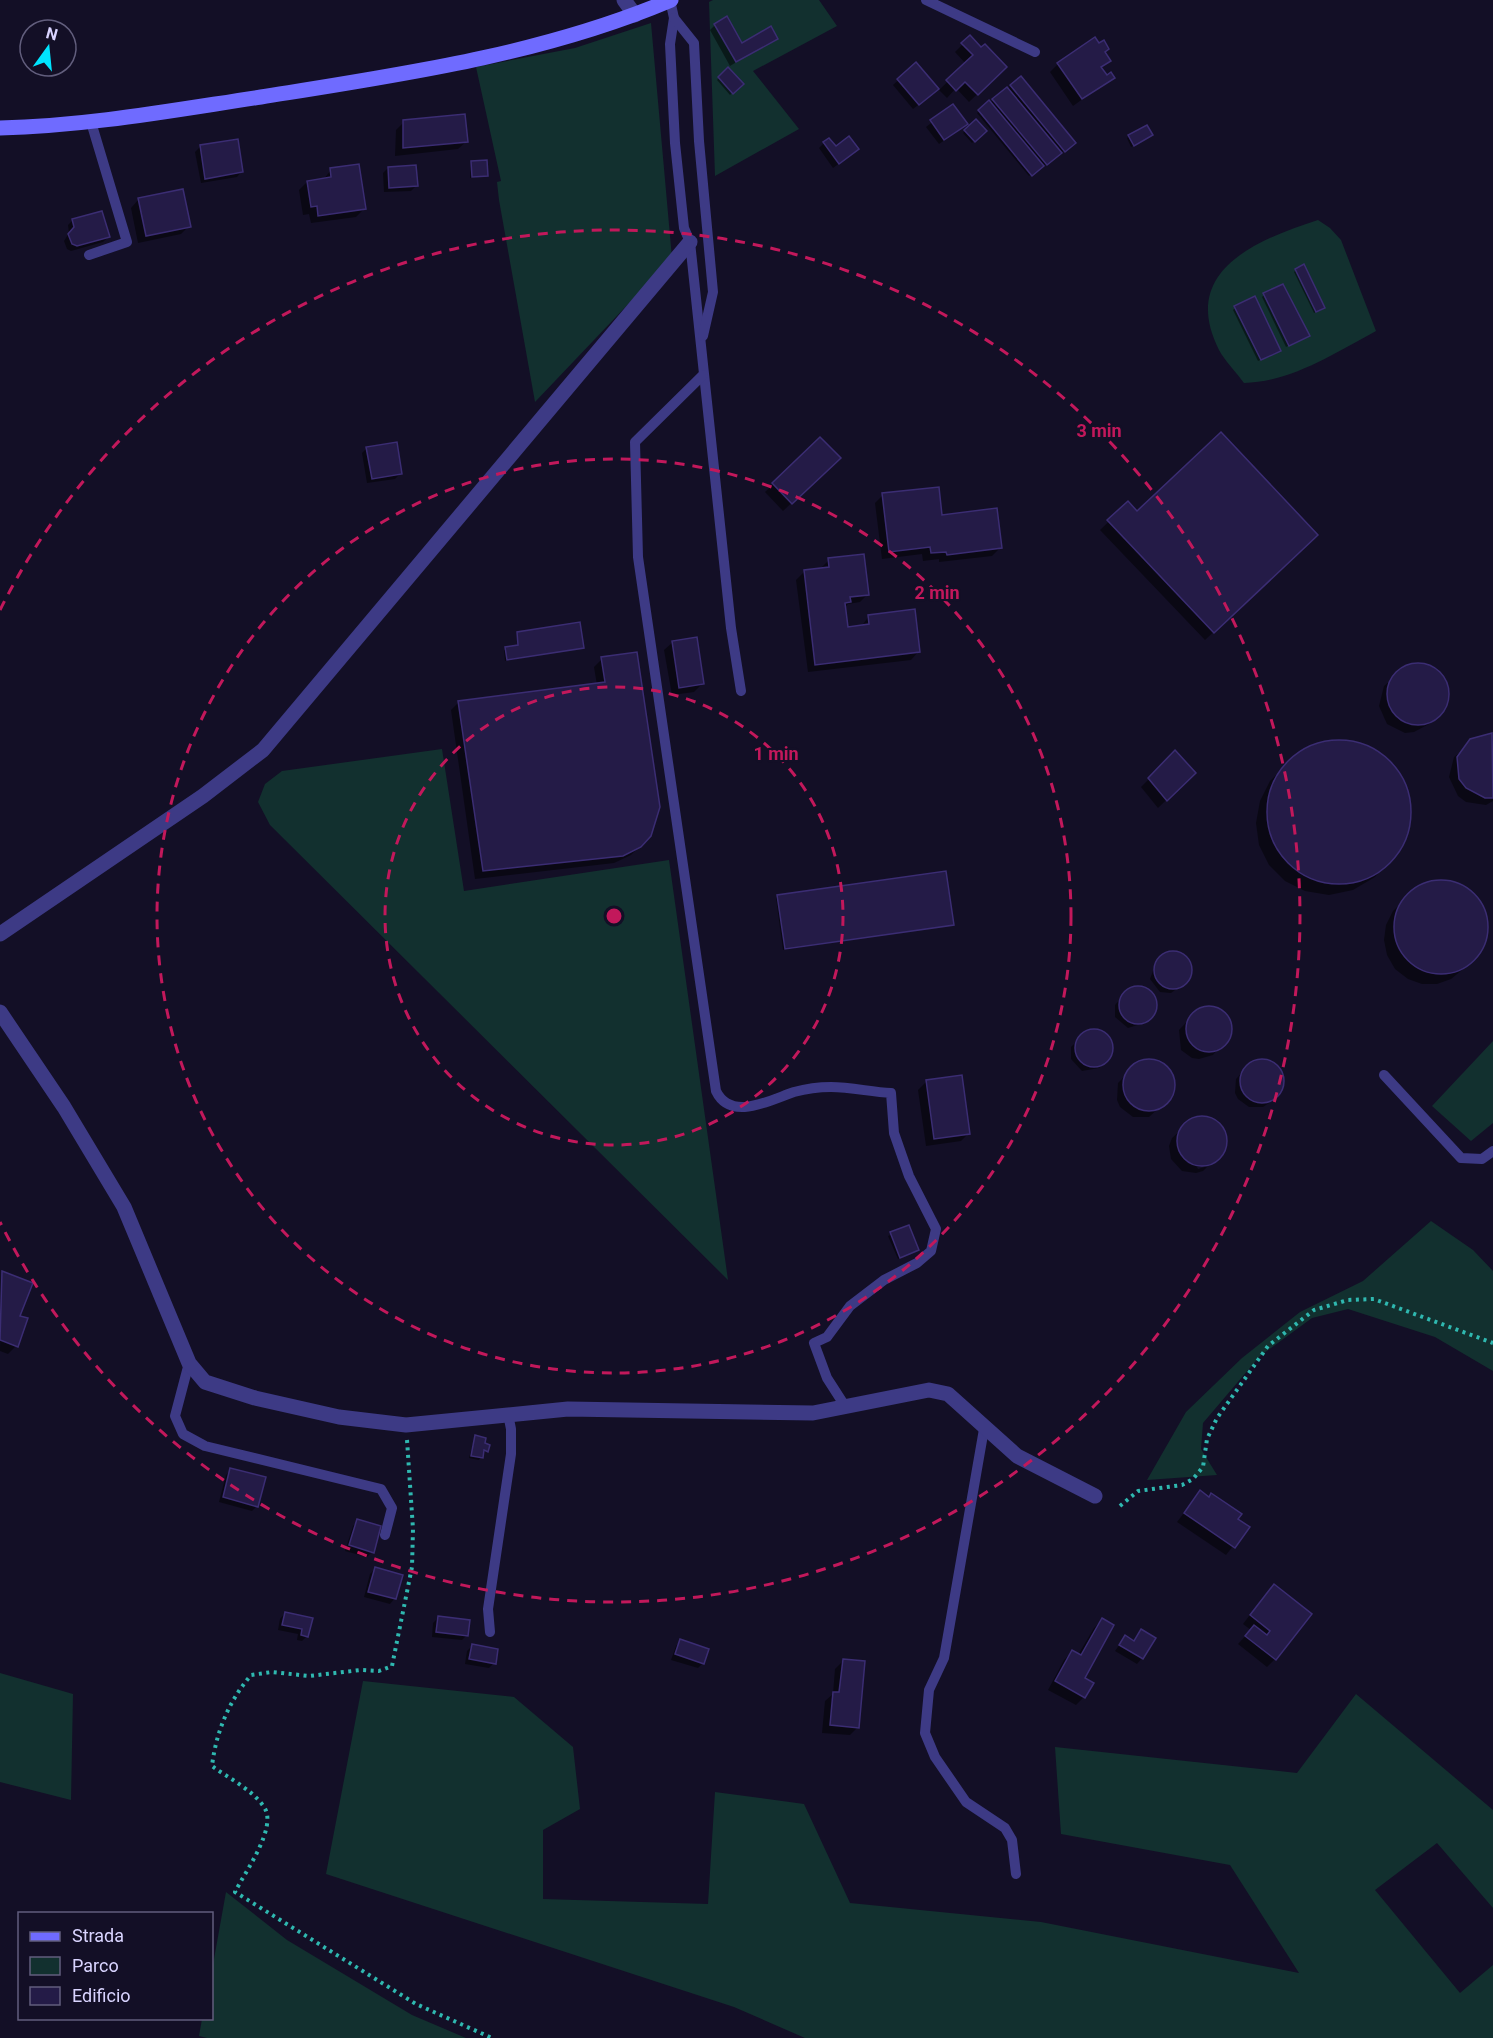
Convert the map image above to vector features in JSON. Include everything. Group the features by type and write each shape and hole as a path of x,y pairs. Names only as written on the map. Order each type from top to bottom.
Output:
{"street":[{"path":"624,0 635,15"},
{"path":"0,128 91,122 399,74 523,49 635,15 670,0"},
{"path":"0,934 203,796 262,750 690,242"},
{"path":"0,1012 64,1107 124,1207 189,1363 205,1382 255,1398 339,1417 406,1425 568,1409 813,1413 929,1390 948,1394 968,1410 984,1429 1017,1456 1095,1496"}],"lane":[{"path":"670,0 674,18 670,44 675,143 684,228 690,242 731,628 741,691"},
{"path":"926,0 1035,52"},
{"path":"674,18 694,43 699,141 713,292 700,346"},
{"path":"89,255 127,242 91,122"},
{"path":"703,375 635,442 638,556 716,1091 720,1100 732,1106 745,1107 796,1092 830,1087 891,1093 894,1133 909,1176 936,1228 931,1251 917,1263 884,1280 850,1306 827,1337 814,1343 827,1378 845,1407"},
{"path":"1384,1075 1461,1158 1482,1159 1493,1151"},
{"path":"189,1363 175,1416 183,1434 205,1446 381,1489 392,1508 385,1535"},
{"path":"490,1632 488,1609 511,1454 511,1429 508,1414"},
{"path":"984,1429 944,1658 929,1690 925,1733 935,1757 966,1802 1005,1828 1012,1840 1016,1874"}],"path":[{"path":"1120,1506 1138,1491 1182,1485 1193,1479 1203,1467 1207,1439 1216,1418 1268,1346 1314,1310 1348,1300 1374,1299 1493,1343"},
{"path":"406,1425 413,1529 412,1567 400,1617 392,1666 379,1671 361,1670 309,1676 272,1672 251,1675 235,1694 215,1741 212,1766 264,1806 268,1817 267,1830 235,1892 416,2004 492,2038"}],"green space":[{"path":"713,0 819,0 837,26 753,71 799,129 715,176 709,2"},
{"path":"651,23 672,258 535,402 499,200 497,182 501,181 476,67 575,48"},
{"path":"1318,220 1330,228 1341,240 1376,331 1296,372 1279,378 1244,383 1219,350 1209,323 1209,299 1216,279 1230,263 1249,249 1294,228"},
{"path":"442,749 464,891 669,860 728,1280 270,825 258,802 265,784 282,771"},
{"path":"1493,1041 1493,1123 1471,1141 1432,1106"},
{"path":"1431,1221 1473,1250 1493,1271 1493,1371 1435,1337 1348,1309 1312,1318 1260,1356 1203,1423 1201,1449 1217,1475 1147,1480 1186,1412 1242,1358 1300,1312 1363,1281"},
{"path":"0,1673 73,1694 71,1800 0,1782"},
{"path":"363,1681 514,1697 573,1747 580,1809 543,1830 543,1899 708,1904 715,1792 804,1804 850,1903 1041,1922 1299,1973 1230,1865 1061,1834 1055,1747 1297,1773 1356,1694 1493,1810 1493,1908 1437,1843 1375,1890 1460,1993 1493,1965 1493,2038 805,2038 734,2007 326,1874"},
{"path":"226,1892 287,1940 412,2015 466,2038 207,2038 199,2036 202,2020 213,2020 213,1964"}],"building":[{"path":"727,16 742,43 771,26 778,39 736,62 714,24"},
{"path":"970,35 981,47 985,44 1007,67 978,95 965,82 956,91 946,80 973,55 961,43"},
{"path":"1095,37 1099,43 1104,40 1109,49 1105,52 1111,61 1101,67 1107,75 1111,72 1115,78 1082,99 1057,63"},
{"path":"916,62 939,89 919,105 897,79"},
{"path":"728,67 744,84 733,94 718,77"},
{"path":"1021,76 1076,143 1065,152 1010,85"},
{"path":"1007,87 1062,153 1047,165 992,99"},
{"path":"989,100 1044,166 1032,176 978,110"},
{"path":"953,104 968,124 944,140 930,120"},
{"path":"465,114 468,142 403,148 403,120"},
{"path":"976,119 987,131 975,142 964,130"},
{"path":"1147,125 1153,135 1134,146 1128,135"},
{"path":"849,136 859,149 839,164 823,142 829,138 836,146"},
{"path":"238,139 243,172 205,179 200,145"},
{"path":"487,160 488,176 472,177 471,161"},
{"path":"359,164 366,209 318,216 317,206 311,207 307,181 331,177 330,168"},
{"path":"416,165 418,186 389,188 388,167"},
{"path":"183,189 191,227 146,236 138,198"},
{"path":"102,211 110,237 77,246 72,244 68,234 74,227 72,219"},
{"path":"1304,264 1325,308 1316,312 1295,269"},
{"path":"1283,284 1310,336 1289,346 1263,293"},
{"path":"1255,296 1281,351 1261,360 1234,306"},
{"path":"1221,432 1318,535 1214,633 1107,520 1128,501 1137,511"},
{"path":"820,437 841,458 792,504 772,483"},
{"path":"397,442 402,474 372,479 366,447"},
{"path":"939,487 942,515 997,508 1002,548 947,555 946,552 931,553 930,547 889,552 882,493"},
{"path":"864,554 869,595 850,597 851,602 845,603 848,627 869,624 868,615 915,609 920,652 815,665 804,570 829,567 828,558"},
{"path":"580,622 584,648 507,660 505,647 518,645 517,632"},
{"path":"697,637 704,684 679,688 672,641"},
{"path":"637,652 660,807 651,836 641,847 623,856 483,871 458,701 605,682 601,657"},
{"path":"1412,663 1424,663 1440,672 1447,682 1449,694 1447,706 1440,716 1424,725 1412,725 1401,720 1392,711 1387,700 1387,688 1392,677 1401,668"},
{"path":"1492,733 1493,798 1485,798 1466,788 1459,779 1457,757 1470,739"},
{"path":"1339,740 1367,745 1390,761 1406,784 1411,812 1406,840 1390,863 1367,879 1339,884 1311,879 1288,863 1272,840 1267,812 1272,784 1288,761 1311,745"},
{"path":"1175,750 1196,773 1167,801 1148,778"},
{"path":"946,871 954,925 785,949 777,895"},
{"path":"1441,880 1459,884 1474,894 1484,909 1488,927 1484,945 1474,960 1459,970 1441,974 1423,970 1408,960 1398,945 1394,927 1398,909 1408,894 1423,884"},
{"path":"1173,951 1186,957 1192,970 1186,983 1173,989 1160,983 1154,970 1160,957"},
{"path":"1138,986 1151,992 1157,1005 1151,1018 1138,1024 1125,1018 1119,1005 1125,992"},
{"path":"1209,1006 1225,1013 1232,1029 1225,1045 1209,1052 1193,1045 1186,1029 1193,1013"},
{"path":"1094,1029 1101,1030 1107,1035 1112,1041 1112,1055 1107,1061 1101,1066 1094,1067 1087,1066 1081,1061 1076,1055 1075,1048 1076,1041 1081,1035 1087,1030"},
{"path":"1149,1059 1163,1063 1171,1071 1175,1085 1171,1099 1163,1107 1149,1111 1135,1107 1127,1099 1123,1085 1127,1071 1135,1063"},
{"path":"1262,1059 1271,1060 1278,1065 1283,1072 1283,1090 1278,1097 1271,1102 1262,1103 1253,1102 1246,1097 1241,1090 1240,1081 1241,1072 1246,1065 1253,1060"},
{"path":"962,1075 970,1134 934,1139 926,1080"},
{"path":"1197,1116 1207,1116 1220,1123 1227,1136 1227,1146 1220,1159 1207,1166 1197,1166 1188,1162 1181,1155 1177,1146 1177,1136 1181,1127 1188,1120"},
{"path":"909,1225 919,1250 900,1258 890,1232"},
{"path":"2,1271 33,1283 20,1316 28,1318 18,1347 0,1340"},
{"path":"475,1435 486,1438 485,1443 490,1445 488,1452 484,1450 483,1458 471,1456"},
{"path":"230,1468 266,1477 258,1507 223,1497"},
{"path":"1200,1490 1209,1497 1211,1493 1242,1514 1238,1519 1250,1527 1235,1548 1184,1513"},
{"path":"357,1519 381,1526 374,1553 349,1545"},
{"path":"375,1567 403,1575 396,1599 368,1592"},
{"path":"1274,1584 1312,1614 1276,1660 1245,1636 1254,1625 1267,1635 1270,1631 1250,1615"},
{"path":"285,1612 313,1618 308,1637 301,1635 302,1629 282,1625"},
{"path":"438,1616 470,1620 468,1636 436,1632"},
{"path":"1102,1618 1114,1625 1085,1678 1094,1683 1085,1698 1055,1681 1072,1650 1081,1655"},
{"path":"1141,1629 1156,1638 1143,1659 1119,1645 1125,1635 1134,1641"},
{"path":"680,1639 709,1649 704,1664 675,1654"},
{"path":"472,1644 498,1649 496,1664 469,1659"},
{"path":"843,1659 865,1661 859,1728 830,1725 833,1692 839,1692"}]}
